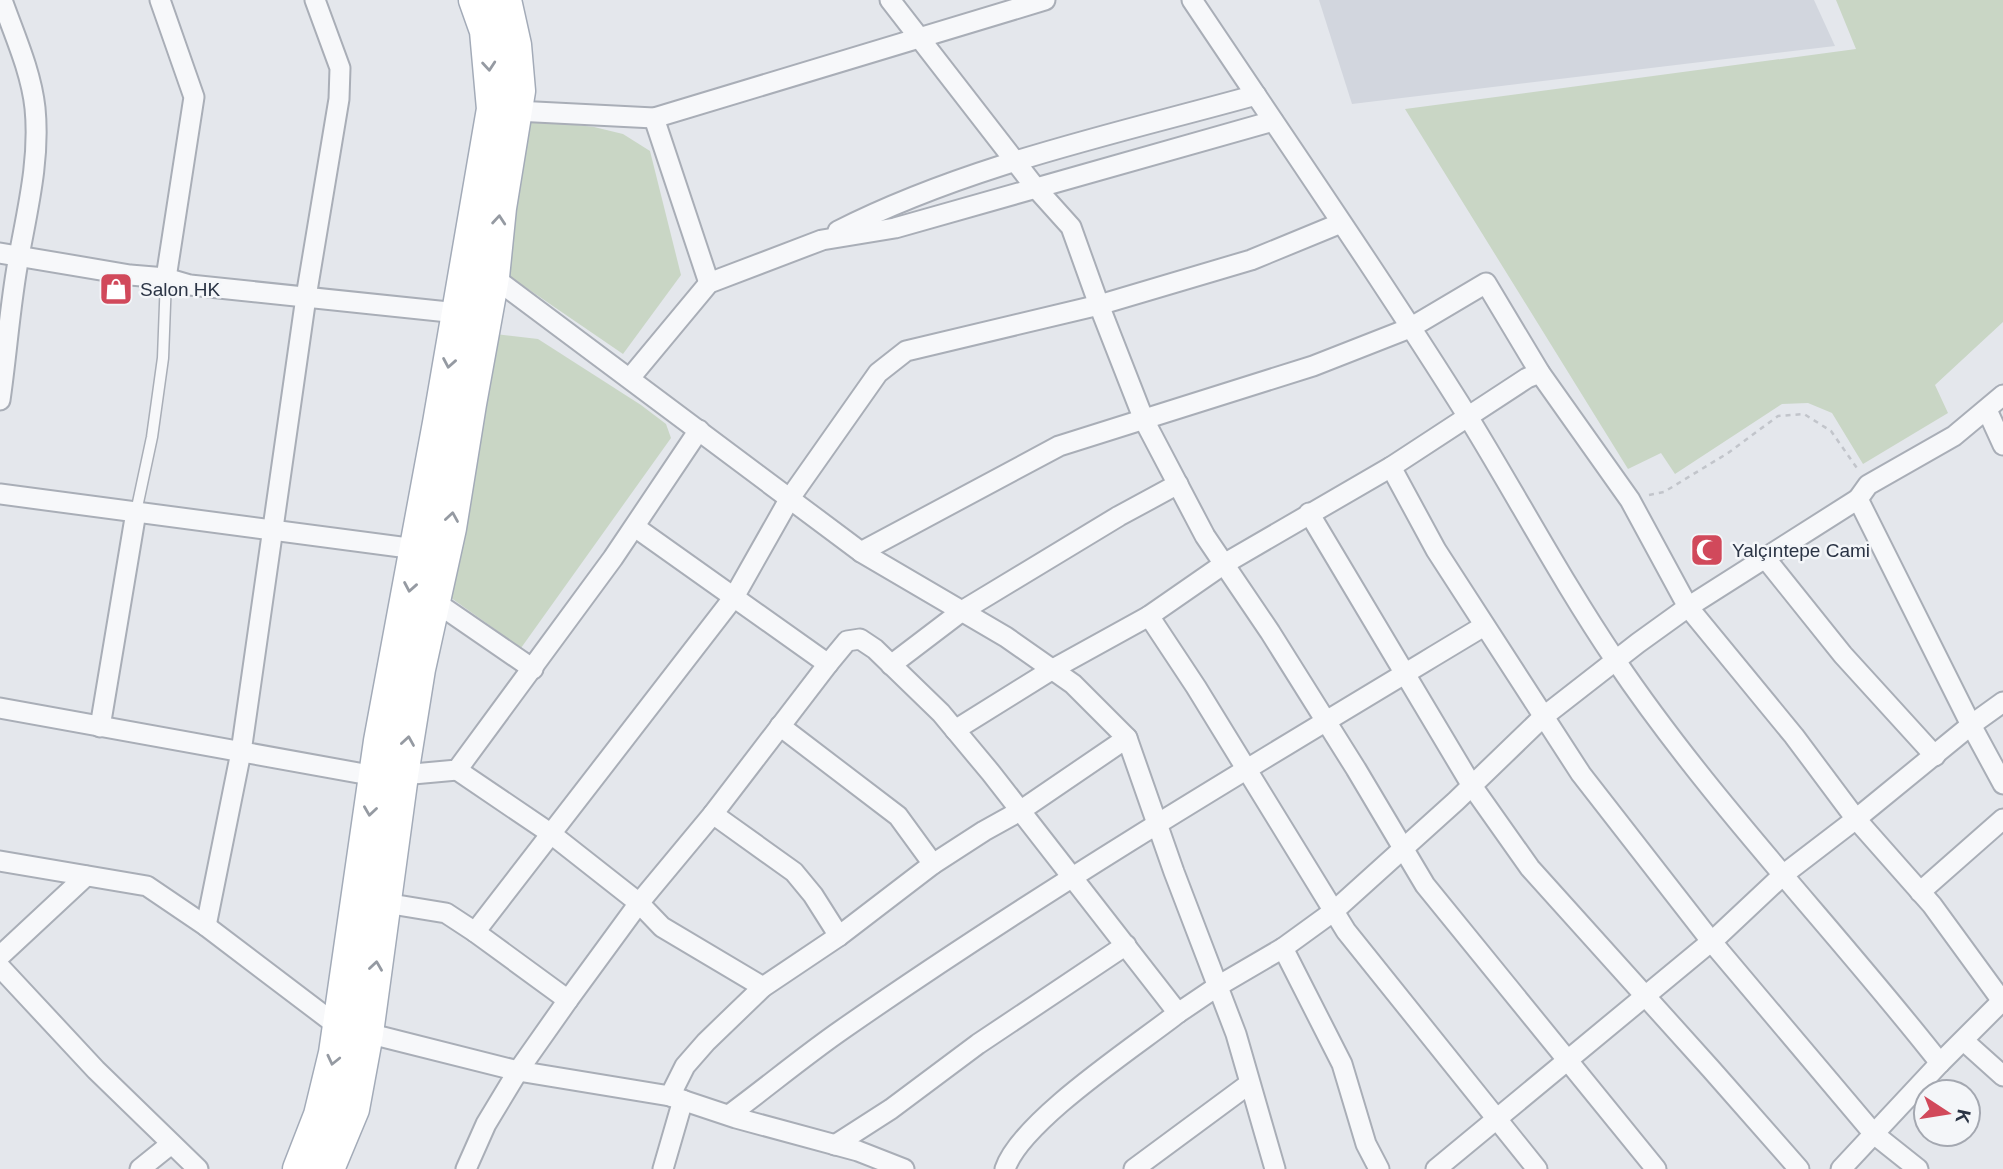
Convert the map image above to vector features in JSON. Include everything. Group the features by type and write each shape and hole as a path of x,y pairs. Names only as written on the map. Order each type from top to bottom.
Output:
{"main road":[{"path":"328,1169 353,1109 353,1030 416,549 493,109 486,32 475,0"},
{"path":"299,1169 353,1030 384,903 388,776 419,669 450,528 493,277 500,208 519,91 515,45 505,0"}],"street":[{"path":"0,400 9,254 27,222 37,142 28,76 2,0"},
{"path":"160,0 194,97 166,278"},
{"path":"206,926 241,752 306,297 339,99 341,68 315,0"},
{"path":"890,0 1035,187 1071,227 1144,420 1205,536 1327,722 1426,885 1656,1169"},
{"path":"516,111 654,118 1045,0"},
{"path":"1192,0 1468,417 1616,661 1670,735 1940,1063"},
{"path":"630,378 709,283 822,240 887,206 1016,162 1256,95"},
{"path":"654,118 709,283"},
{"path":"822,240 895,228 1273,121"},
{"path":"475,932 734,597 790,498 878,373 906,351 1099,305 1251,260 1341,223"},
{"path":"9,254 130,275 166,278 190,285 458,313"},
{"path":"493,277 861,552 1006,637 1053,669 1073,684 1127,738 1236,1034 1274,1168"},
{"path":"861,552 1059,446 1313,366 1410,328 1486,283 1539,373 1630,500 1688,607 1794,736 1856,819 1920,892 2003,1000 1841,1169"},
{"path":"955,730 1053,669 1149,616 1224,564 1391,467 1527,378 1539,373"},
{"path":"1006,1169 1009,1160 1033,1129 1065,1100 1178,1013 1283,948 1334,911 1472,786 1543,717 1688,607 1766,559 1863,492 1954,436 2003,395"},
{"path":"1987,410 2003,445"},
{"path":"457,770 635,527 699,430"},
{"path":"1391,467 1436,550 1581,774 1711,941 1874,1134 1918,1169"},
{"path":"891,665 962,611 1119,516 1178,484"},
{"path":"1863,492 1970,726 2003,784"},
{"path":"0,494 416,549"},
{"path":"100,727 136,512"},
{"path":"1309,513 1472,786 1530,868 1799,1169"},
{"path":"635,527 828,664"},
{"path":"1766,559 1843,655 1934,756"},
{"path":"434,601 533,669"},
{"path":"1149,616 1334,911 1362,951 1537,1169"},
{"path":"729,1115 841,1031 1072,877 1484,626"},
{"path":"466,1169 486,1124 518,1071 568,1000 639,903 713,814 847,641 860,639 875,649 955,730 1178,1013"},
{"path":"1437,1169 1644,994 1711,941 1783,875 2003,702"},
{"path":"0,708 388,776 457,770 550,833 639,903 662,928 763,987"},
{"path":"780,726 898,816 933,864"},
{"path":"663,1169 685,1066 763,987 839,936 933,864 1020,811 1127,738"},
{"path":"713,814 794,872 813,894 839,936"},
{"path":"1920,892 2003,820"},
{"path":"0,861 148,886 353,1030 518,1071 677,1098 835,1145 904,1169"},
{"path":"0,956 86,876"},
{"path":"384,903 446,914 568,1000"},
{"path":"835,1145 891,1109 978,1044 1126,945"},
{"path":"1283,948 1342,1064 1366,1144 1379,1169"},
{"path":"0,967 96,1070 198,1169"},
{"path":"1964,1041 2003,1076"},
{"path":"1134,1169 1249,1084"},
{"path":"141,1169 171,1144"}],"lane":[{"path":"136,512 152,437 163,358 166,278"}],"path":[{"path":"1630,500 1664,492 1728,453 1779,416 1804,414 1831,431 1863,492"}],"shaded area":[{"path":"1319,0 1814,0 1835,46 1352,104"}],"green space":[{"path":"1836,0 2003,0 2003,322 1935,385 1948,413 1863,464 1832,413 1808,403 1782,404 1675,474 1661,453 1628,469 1405,109 1856,49"},
{"path":"524,119 594,127 623,134 650,151 681,275 623,354 506,274"},
{"path":"495,334 538,339 641,405 666,424 671,438 521,648 447,595"}],"place":[{"name":"Salon HK","path":"116,289"},
{"name":"Yalçıntepe Cami","path":"1707,550"}]}
